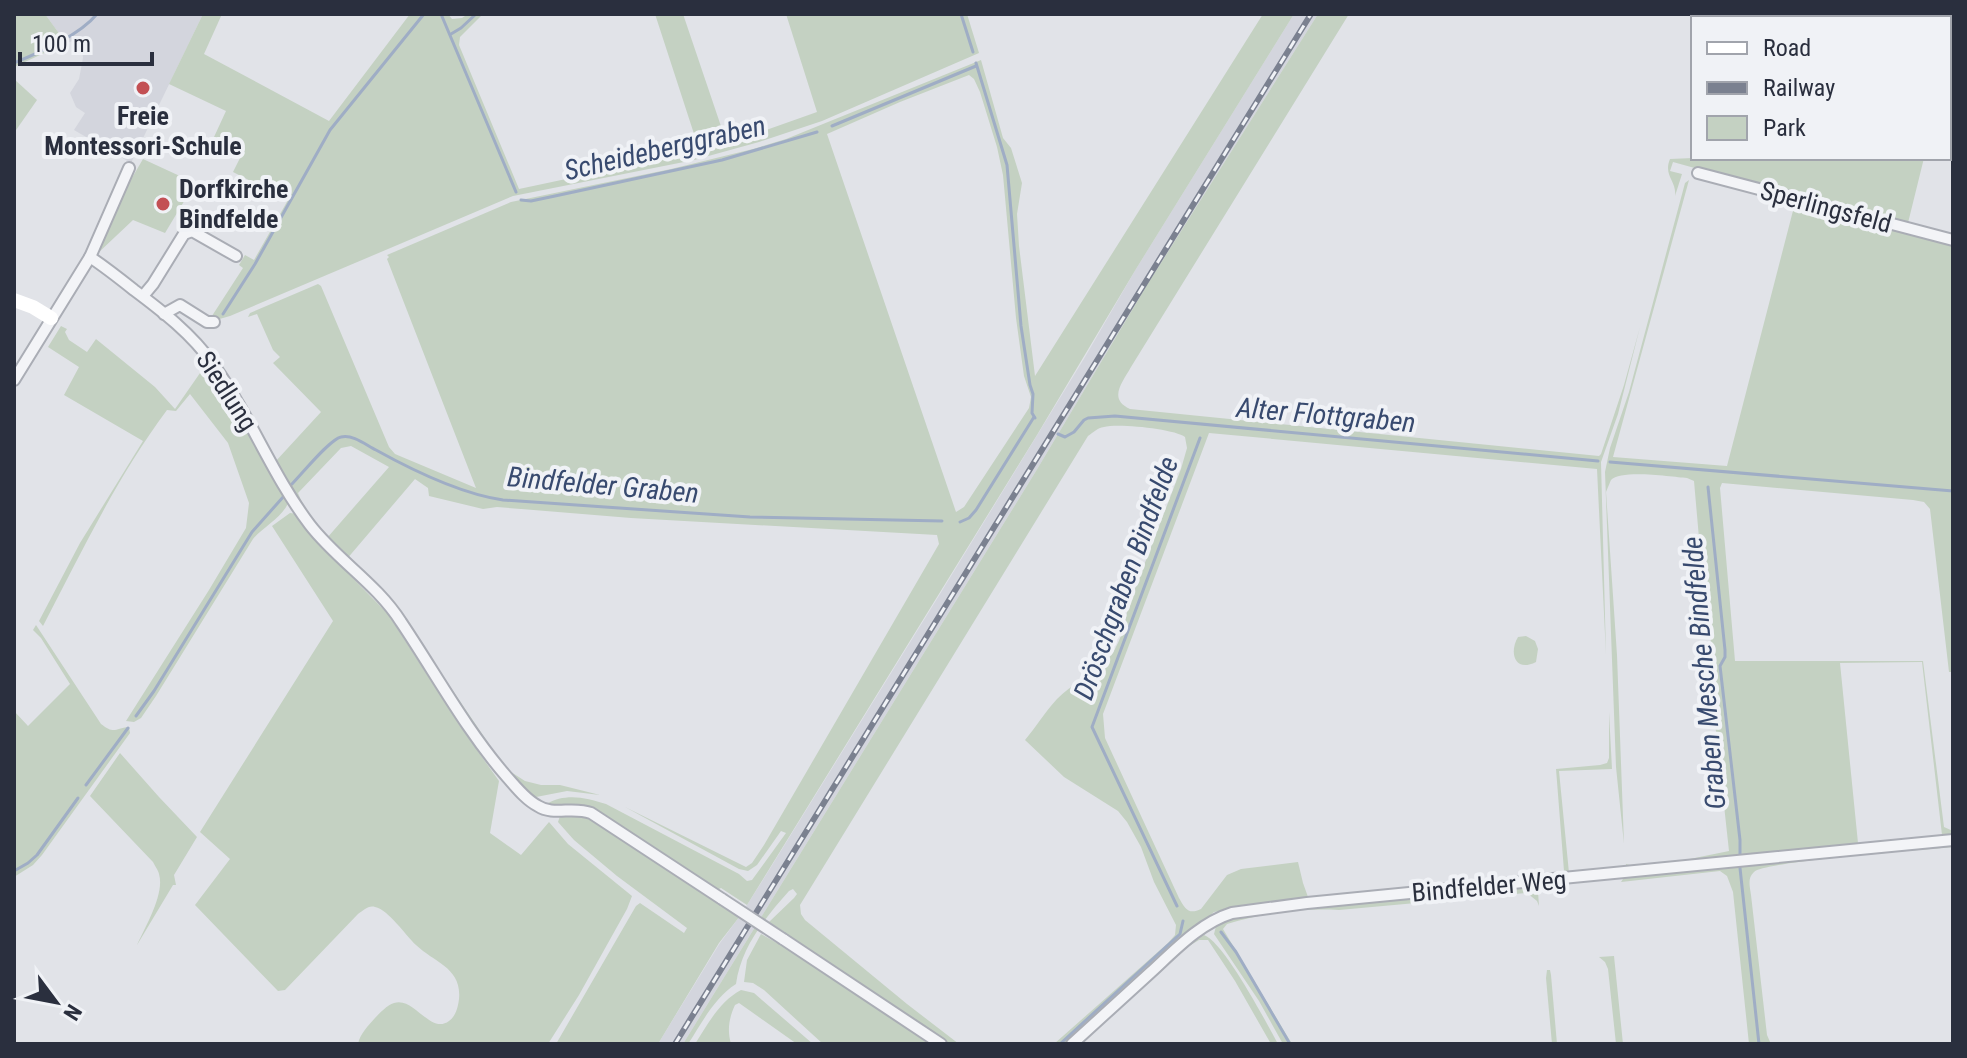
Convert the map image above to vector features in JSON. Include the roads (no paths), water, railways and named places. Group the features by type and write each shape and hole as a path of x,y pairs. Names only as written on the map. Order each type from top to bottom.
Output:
{"street":[{"path":"14,380 90,257 129,168"},
{"name":"Sperlingsfeld","path":"1698,173 1953,240"},
{"path":"143,296 184,234 192,231 236,256"},
{"name":"Siedlung","path":"90,257 189,335 214,365 293,500 330,548 382,597 399,618 488,755 527,797 541,809 575,809 591,813 941,1044"},
{"path":"14,300 51,318"},
{"path":"164,314 180,305 207,322 214,322"},
{"name":"Bindfelder Weg","path":"1072,1044 1180,946 1205,926 1232,913 1953,840"}],"waterway":[{"name":"Scheideberggraben","path":"14,63 70,36 97,14"},
{"path":"223,314 255,264 330,130 424,14"},
{"name":"Scheideberggraben","path":"441,14 516,192"},
{"path":"451,34 476,14"},
{"name":"Alter Flottgraben","path":"961,14 973,52"},
{"name":"Alter Flottgraben","path":"976,63 1007,165 1021,326 1035,418"},
{"name":"Scheideberggraben","path":"832,126 976,66"},
{"name":"Scheideberggraben","path":"521,200 531,201 722,160 817,132"},
{"name":"Alter Flottgraben","path":"1058,434 1065,437 1088,418 1115,416 1598,461"},
{"name":"Bindfelder Graben","path":"960,522 976,510 1034,417"},
{"name":"Bindfelder Graben","path":"292,484 330,444 346,436 438,480 503,500 750,517 942,521"},
{"name":"Dröschgraben Bindfelde","path":"1177,906 1092,727 1200,438"},
{"name":"Alter Flottgraben","path":"1610,462 1953,491"},
{"name":"Graben Mesche Bindfelde","path":"1708,487 1725,650 1720,666 1740,855"},
{"name":"Bindfelder Graben","path":"136,716 252,532 284,496"},
{"name":"Bindfelder Graben","path":"86,785 128,728"},
{"name":"Bindfelder Graben","path":"14,871 37,855 78,798"},
{"name":"Graben Mesche Bindfelde","path":"1740,868 1759,1044"},
{"name":"Dröschgraben Bindfelde","path":"1060,1044 1180,934 1183,921"},
{"name":"Graben Mesche Bindfelde","path":"1221,932 1290,1044"}],"railway":[{"path":"675,1044 1311,14"}],"place":[{"name":"Freie Montessori-Schule","path":"143,88"},
{"name":"Dorfkirche Bindfelde","path":"163,204"}]}
